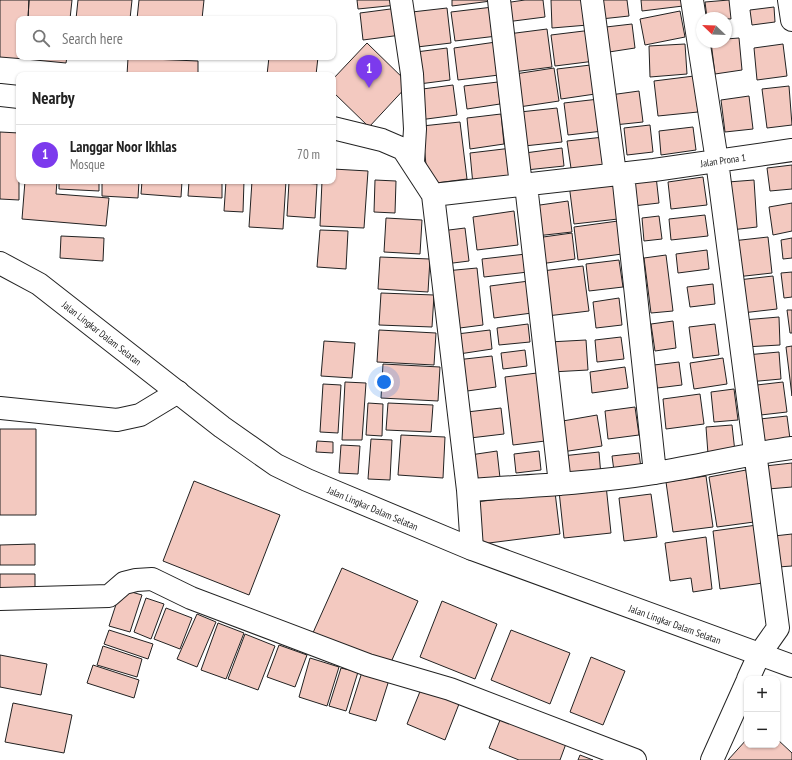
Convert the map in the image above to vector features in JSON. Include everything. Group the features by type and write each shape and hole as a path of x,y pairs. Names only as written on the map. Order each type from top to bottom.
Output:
{"street":[{"path":"401,0 412,74 415,129 413,162"},
{"path":"499,0 524,185 560,484"},
{"path":"592,0 619,174 655,474"},
{"path":"692,0 717,161 778,628 759,656 750,676"},
{"path":"789,0 792,20"},
{"path":"0,96 16,97"},
{"path":"336,129 382,140 404,149 433,195 468,490 472,549"},
{"name":"Jalan Prona 1","path":"433,195 654,170 792,150"},
{"name":"Jalan Lingkar Dalam Selatan","path":"0,263 39,284 222,427 276,465 307,480 472,549 759,656 792,666"},
{"path":"0,408 117,420 140,415 178,392"},
{"path":"468,490 560,484 655,474 754,453 792,448"},
{"path":"1,604 109,596 124,583 136,580 152,579 191,598 368,665 450,689 635,760"},
{"path":"712,760 744,689"}],"building":[{"path":"0,0 29,0 28,16 16,16 16,58 0,57"},
{"path":"29,0 72,0 70,16 28,16"},
{"path":"78,0 132,0 130,16 76,16"},
{"path":"139,0 204,0 202,16 137,16"},
{"path":"357,0 396,0 397,5 358,9"},
{"path":"452,0 491,0 491,1 452,6"},
{"path":"525,0 543,0 545,17 506,22 504,3"},
{"path":"551,0 586,0 588,25 552,28"},
{"path":"599,0 627,0 629,16 601,19"},
{"path":"641,0 682,0 683,6 642,11"},
{"path":"729,0 730,12 706,12 705,2"},
{"path":"493,7 497,36 455,41 451,12"},
{"path":"774,7 775,22 752,25 750,10"},
{"path":"398,8 401,35 363,40 360,13"},
{"path":"447,8 451,43 417,47 412,12"},
{"path":"680,11 685,37 645,45 640,19"},
{"path":"632,24 635,48 609,52 606,27"},
{"path":"547,29 552,67 513,72 508,34"},
{"path":"592,30 595,61 555,66 551,35"},
{"path":"739,38 742,70 715,74 712,48 732,48 732,39"},
{"path":"496,42 499,75 458,80 454,48"},
{"path":"367,43 409,84 369,127 336,95 336,76"},
{"path":"685,44 687,74 650,77 649,46"},
{"path":"783,44 787,76 757,80 754,48"},
{"path":"447,48 450,80 419,84 416,52"},
{"path":"35,60 66,60 66,63"},
{"path":"128,60 198,61 198,72 127,72"},
{"path":"269,60 318,60 316,72 267,72"},
{"path":"599,64 602,93 561,99 557,69"},
{"path":"554,68 559,101 519,107 515,74"},
{"path":"694,76 698,112 658,116 654,81"},
{"path":"498,82 500,104 467,109 464,86"},
{"path":"453,85 457,115 419,120 415,90"},
{"path":"789,86 792,125 767,128 762,89"},
{"path":"639,91 643,122 614,125 610,95"},
{"path":"749,96 753,129 725,132 721,100"},
{"path":"599,99 603,131 568,135 564,103"},
{"path":"557,108 562,142 524,146 520,112"},
{"path":"501,114 504,144 470,149 467,118"},
{"path":"460,122 467,179 428,184 422,126"},
{"path":"650,125 653,152 627,155 624,128"},
{"path":"693,127 696,150 661,155 659,131"},
{"path":"0,132 16,133 16,184 19,184 19,200 0,199"},
{"path":"604,137 609,170 572,175 567,141"},
{"path":"512,148 516,180 473,185 470,153"},
{"path":"562,148 564,166 526,170 525,153"},
{"path":"792,165 792,189 770,191 767,168"},
{"path":"336,169 368,171 364,228 320,226 322,184 336,184"},
{"path":"656,176 659,203 633,206 630,180"},
{"path":"703,177 707,205 671,209 668,182"},
{"path":"614,179 618,219 574,224 569,184"},
{"path":"375,180 396,181 395,213 374,212"},
{"path":"754,180 757,227 731,230 728,182"},
{"path":"25,184 57,184 56,194 109,198 106,226 22,219"},
{"path":"59,184 99,184 99,191 59,189"},
{"path":"102,184 139,184 138,198 102,196"},
{"path":"142,184 182,184 181,197 141,194"},
{"path":"189,184 222,184 222,198 188,196"},
{"path":"226,184 244,184 243,212 224,211"},
{"path":"252,184 286,184 283,229 249,227"},
{"path":"289,184 317,184 315,218 287,216"},
{"path":"568,201 572,232 536,236 533,206"},
{"path":"792,203 792,231 773,235 769,207"},
{"path":"514,211 518,245 477,250 473,217"},
{"path":"705,215 708,236 671,240 669,219"},
{"path":"659,216 662,239 644,241 642,218"},
{"path":"386,218 422,220 420,254 384,252"},
{"path":"618,221 622,254 578,260 574,227"},
{"path":"465,228 469,261 445,264 441,231"},
{"path":"320,230 348,231 346,269 317,267"},
{"path":"572,233 575,259 540,264 536,238"},
{"path":"61,236 104,238 103,261 60,258"},
{"path":"768,237 772,273 736,277 732,241"},
{"path":"792,238 792,258 783,259 781,240"},
{"path":"707,250 709,269 678,273 676,254"},
{"path":"526,254 528,272 484,277 482,259"},
{"path":"666,255 673,311 651,313 644,258"},
{"path":"380,257 430,259 428,292 378,289"},
{"path":"619,260 623,287 589,291 586,264"},
{"path":"583,266 589,311 547,316 542,271"},
{"path":"477,268 483,325 452,329 445,271"},
{"path":"792,272 792,297 784,298 781,273"},
{"path":"773,276 777,309 742,313 738,280"},
{"path":"529,281 532,313 494,318 490,286"},
{"path":"713,284 715,304 690,307 687,287"},
{"path":"381,293 434,295 432,327 379,325"},
{"path":"619,298 622,325 596,328 593,302"},
{"path":"787,310 792,310 792,333 790,333"},
{"path":"779,317 780,345 745,347 743,320"},
{"path":"673,321 676,348 655,351 651,324"},
{"path":"528,324 530,342 499,345 497,328"},
{"path":"715,324 719,355 693,358 689,327"},
{"path":"379,330 436,333 434,365 377,362"},
{"path":"490,330 492,349 459,354 457,334"},
{"path":"621,337 624,359 597,362 595,340"},
{"path":"586,340 588,370 551,372 549,342"},
{"path":"324,341 355,343 352,378 321,376"},
{"path":"792,346 792,396 786,347"},
{"path":"525,350 527,366 503,369 501,353"},
{"path":"779,352 781,379 748,382 746,355"},
{"path":"492,356 496,387 460,392 456,360"},
{"path":"723,358 727,384 694,389 690,363"},
{"path":"679,362 682,385 657,388 654,365"},
{"path":"383,364 440,367 438,401 381,398"},
{"path":"625,367 628,388 592,393 590,372"},
{"path":"537,373 545,441 513,445 505,377"},
{"path":"345,382 366,383 362,440 342,440"},
{"path":"783,382 787,412 752,416 748,386"},
{"path":"323,384 341,385 338,433 320,432"},
{"path":"734,389 738,420 714,422 711,392"},
{"path":"700,394 704,424 666,429 663,399"},
{"path":"368,403 383,404 382,436 366,435"},
{"path":"388,403 433,405 431,432 386,430"},
{"path":"635,407 639,435 608,439 605,411"},
{"path":"501,408 504,434 470,438 467,412"},
{"path":"597,415 602,446 562,452 557,422"},
{"path":"787,416 790,439 762,442 760,419"},
{"path":"732,425 735,452 708,454 706,427"},
{"path":"0,429 36,429 36,515 0,515"},
{"path":"401,435 445,437 443,478 398,475"},
{"path":"371,439 392,440 390,480 368,479"},
{"path":"317,441 333,442 333,453 316,452"},
{"path":"341,445 360,446 358,474 339,473"},
{"path":"497,451 500,478 473,481 470,455"},
{"path":"539,451 541,470 516,473 514,454"},
{"path":"599,452 601,476 564,480 562,456"},
{"path":"639,453 641,468 614,471 612,456"},
{"path":"792,463 792,487 768,489 765,466"},
{"path":"746,470 754,522 717,527 709,477"},
{"path":"706,476 713,527 673,532 666,482"},
{"path":"194,481 280,515 249,595 163,561"},
{"path":"606,485 611,533 564,538 559,491"},
{"path":"555,492 560,534 481,544 476,502"},
{"path":"651,494 657,537 624,541 619,498"},
{"path":"757,525 763,583 720,589 713,531"},
{"path":"792,534 792,566 778,567 774,536"},
{"path":"706,537 712,589 693,592 691,578 670,581 665,543"},
{"path":"35,544 35,565 0,565 0,545"},
{"path":"342,568 418,601 388,669 312,635"},
{"path":"0,574 35,574 35,597 0,597"},
{"path":"121,589 142,595 130,632 109,626"},
{"path":"146,598 164,604 151,639 134,632"},
{"path":"442,601 497,624 475,679 420,657"},
{"path":"166,608 192,618 180,649 154,639"},
{"path":"197,614 216,622 197,667 177,659"},
{"path":"218,623 244,633 226,679 201,670"},
{"path":"109,630 153,644 148,659 104,644"},
{"path":"511,630 570,653 550,704 491,680"},
{"path":"245,634 275,646 258,690 228,679"},
{"path":"279,645 307,655 295,687 267,677"},
{"path":"103,646 142,659 137,677 97,665"},
{"path":"0,655 47,664 41,695 0,687"},
{"path":"591,657 625,671 603,725 570,712"},
{"path":"310,658 339,667 327,706 299,697"},
{"path":"93,665 139,680 134,698 87,683"},
{"path":"341,668 358,672 346,711 329,706"},
{"path":"362,672 389,680 376,721 349,713"},
{"path":"421,689 459,704 445,740 407,724"},
{"path":"13,703 72,715 64,753 5,742"},
{"path":"502,715 567,741 560,760 519,760 489,748"},
{"path":"744,742 744,748 780,748 780,742 792,753 792,760 728,760"},
{"path":"580,755 593,760 578,760"}],"place":[{"name":"Langgar Noor Ikhlas","path":"369,88"}]}
